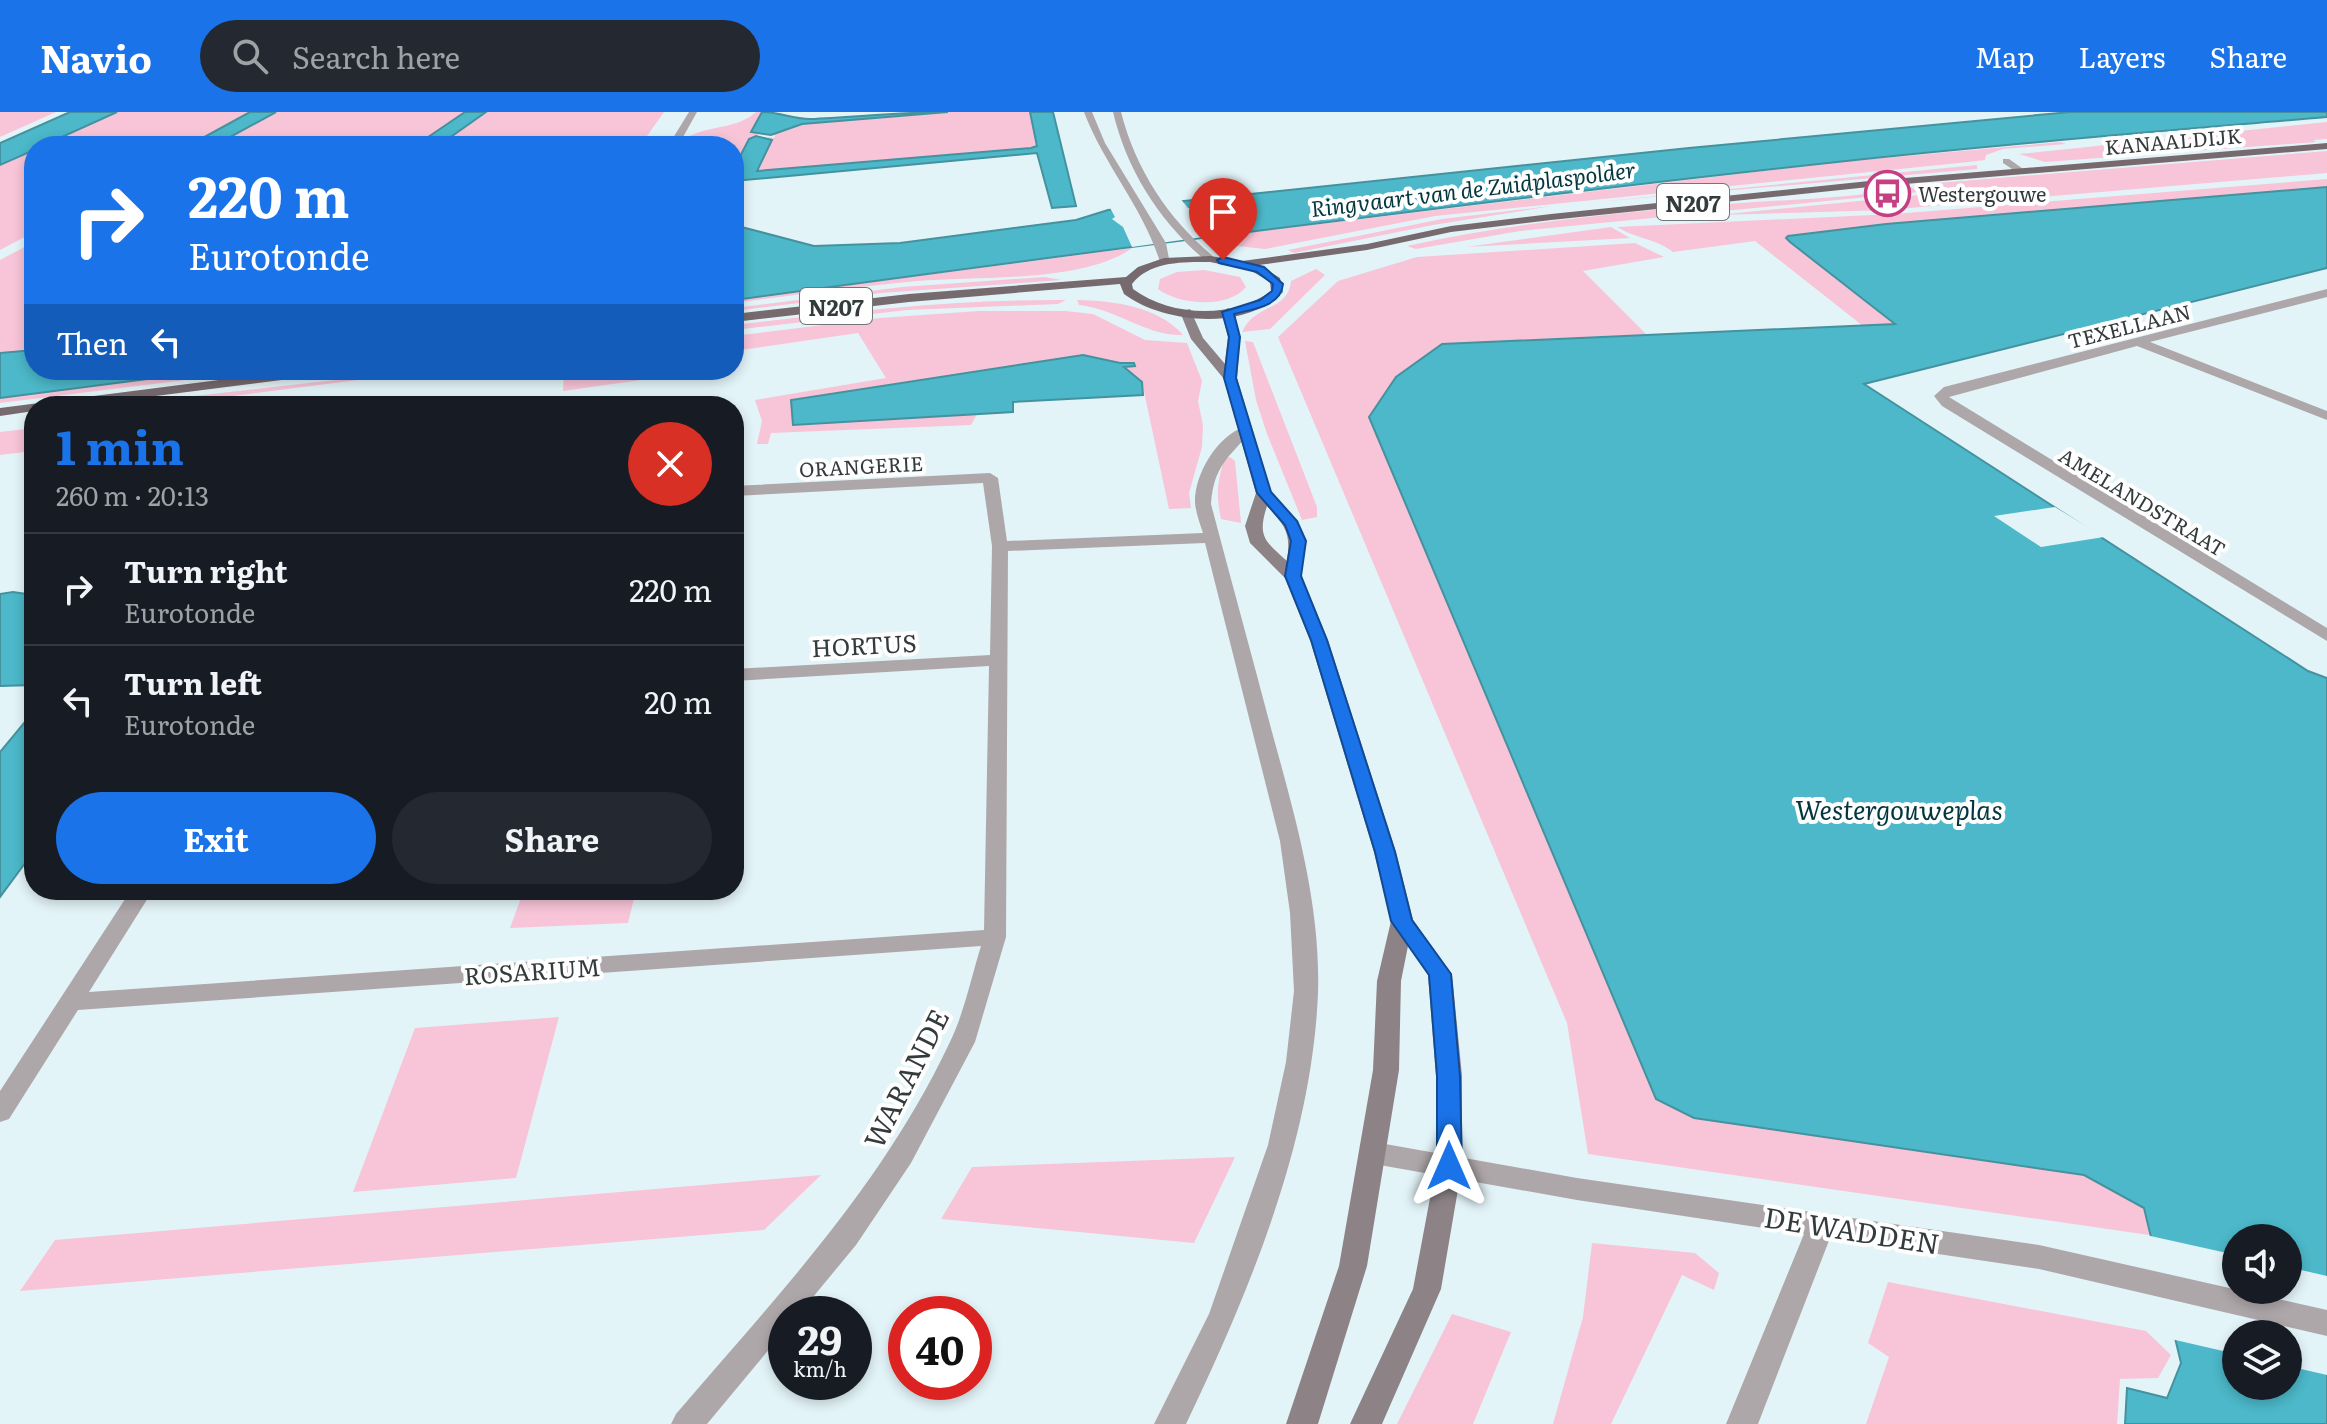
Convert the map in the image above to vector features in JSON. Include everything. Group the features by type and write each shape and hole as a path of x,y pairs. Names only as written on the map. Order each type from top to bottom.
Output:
{"main road":[{"name":"KANAALDIJK","path":"2021,171 2327,146"},
{"name":"N207","path":"1245,264 1367,247 1493,223 2021,171"},
{"name":"N207","path":"1272,276 1367,247"},
{"name":"N207","path":"744,317 938,296 1128,280 1141,270 1166,262 1210,259 1245,264 1272,276 1278,288 1270,299 1228,312 1186,312 1152,306 1131,295 938,296"},
{"path":"1128,280 1127,288 1131,295"},
{"path":"124,396 250,380"},
{"path":"0,412 24,408"}],"street":[{"path":"679,136 693,112"},
{"path":"1088,112 1100,143 1132,201 1160,243 1166,262"},
{"path":"1117,112 1123,140 1156,198 1185,240 1210,259"},
{"path":"2006,161 2021,171"},
{"name":"TEXELLAAN","path":"1941,396 1949,390 2327,293"},
{"path":"1186,312 1197,339 1230,378"},
{"path":"1228,312 1234,337 1230,378 1264,493 1292,524 1298,541 1293,576"},
{"path":"2141,343 2327,416"},
{"name":"AMELANDSTRAAT","path":"1941,396 1947,403 2111,506 2327,636"},
{"path":"1170,1424 1223,1316 1281,1145 1299,1062 1306,991 1301,913 1291,841 1203,504 1207,473 1213,460 1244,431"},
{"name":"ORANGERIE","path":"744,490 990,478"},
{"name":"WARANDE","path":"687,1424 846,1237 902,1155 963,1042 995,937 1000,546 990,478"},
{"path":"1264,493 1253,526 1258,543 1293,576 1324,655 1385,852 1402,921 1440,974 1449,1076 1449,1166 1427,1289 1366,1424"},
{"path":"1000,546 1211,538"},
{"name":"HORTUS","path":"744,674 998,660"},
{"path":"0,1112 136,900"},
{"path":"1302,1424 1353,1266 1386,1070 1389,981 1402,921"},
{"name":"ROSARIUM","path":"70,1002 995,937"},
{"name":"DE WADDEN","path":"1374,1153 1553,1185 2039,1257 2327,1323"},
{"path":"1742,1424 1822,1224"}],"shaded area":[{"path":"0,112 56,112 0,137"},
{"path":"104,112 262,112 217,136 51,136"},
{"path":"276,112 465,112 430,136 232,136"},
{"path":"486,112 664,112 647,136 452,136"},
{"path":"756,112 762,112 751,132 759,134 749,139 744,149 744,136 691,136 694,134 747,119"},
{"path":"948,112 1030,112 1037,147 756,171 772,140 767,137 774,138 775,135 771,135 802,124"},
{"path":"2327,122 2327,139 2313,140 2316,142 2045,162 2019,154"},
{"path":"2066,144 2003,149 1986,155 1985,160 1969,162 1435,216 1265,249 1237,246 1211,237 1838,162"},
{"path":"24,148 24,237 0,250 0,159"},
{"path":"2327,151 2327,173 1886,210 1718,215 1929,194 1915,186 1926,184"},
{"path":"1977,165 1977,169 1596,202"},
{"path":"2327,179 2327,187 1886,224 1788,236 1790,242 1896,324 1863,326 1755,241 1673,252 1617,227 1894,214"},
{"path":"1911,187 1919,192 1520,231 1416,249 1407,246 1567,219 1843,196"},
{"path":"1552,206 1433,225 1294,253 1288,250 1442,219"},
{"path":"1611,227 1630,238 1466,247"},
{"path":"1635,243 1664,257 1583,271 1648,336 1442,344 1694,1118 2084,1175 2144,1208 2149,1235 1588,1154 1567,1023 1278,337 1338,281 1417,257"},
{"path":"24,247 24,351 0,353 0,260"},
{"path":"1132,248 1111,259 1059,273 917,281 744,302 744,299"},
{"path":"1316,269 1325,275 1270,329 1242,332 1255,316 1284,298 1291,281"},
{"path":"1204,270 1240,277 1246,287 1228,299 1216,302 1178,299 1158,289 1160,279 1177,272"},
{"path":"1044,277 1062,280 881,293 744,310 744,307 902,287"},
{"path":"1066,300 1058,304 907,310 744,329 744,324 817,315 982,302"},
{"path":"1077,300 1120,304 1148,311 1173,325 1183,335 1143,327 1093,307 1079,305"},
{"path":"979,311 1065,311 1093,314 1145,340 1187,343 1202,381 1198,401 1203,425 1202,447 1189,493 1191,508 1169,509 1142,382 1123,367 1134,363 1083,355 794,425 977,414 971,425 771,433 768,444 757,444 762,421 755,400 886,378 858,333 744,350 744,335 880,318"},
{"path":"1245,341 1253,342 1317,507 1317,517 1302,520 1256,400"},
{"path":"137,380 185,380 56,396 24,396 24,400 0,403 0,397"},
{"path":"335,380 359,380 233,396 193,396"},
{"path":"564,380 641,380 563,391"},
{"path":"24,429 24,452 0,455 0,432"},
{"path":"1230,457 1235,461 1241,523 1221,519 1219,511 1220,476 1224,460"},
{"path":"520,900 634,900 628,923 510,928"},
{"path":"559,1017 516,1178 353,1192 415,1028"},
{"path":"1235,1157 1194,1243 941,1219 972,1167"},
{"path":"821,1175 764,1230 20,1291 55,1240"},
{"path":"1592,1243 1695,1253 1719,1273 1714,1290 1682,1275 1611,1424 1553,1424 1583,1317"},
{"path":"1888,1282 2146,1331 2171,1355 2158,1378 2120,1379 2117,1424 1866,1424 1889,1357 1868,1343"},
{"path":"1452,1314 1511,1332 1473,1424 1397,1424"}],"water":[{"path":"70,112 117,112 64,136 24,136 24,154 0,165 0,143"},
{"path":"250,112 276,112 232,136 206,136"},
{"path":"465,112 486,112 452,136 430,136"},
{"path":"762,112 810,119 948,112 802,124 771,135 751,132"},
{"path":"1030,112 1053,112 1076,206 1052,208 1037,153 744,180 744,149 749,139 756,136 772,140 757,171 1037,146"},
{"name":"Ringvaart van de Zuidplaspolder","path":"2070,112 2327,112 2327,117 1959,149 1699,177 1285,227 744,299 744,228 814,246 900,243 1076,220 1108,210 1689,148"},
{"name":"Westergouweplas","path":"2327,187 2327,268 1864,384 2308,671 2327,678 2327,1424 2125,1424 2127,1388 2167,1398 2181,1363 2144,1208 2084,1175 1694,1118 1656,1099 1369,417 1396,377 1442,344 1895,324 1790,242 1786,238 1886,224"},
{"path":"24,351 24,380 140,380 0,398 0,353"},
{"path":"1083,355 1134,363 1135,366 1124,367 1142,382 1143,395 1013,402 1013,412 793,425 791,400"},
{"path":"0,594 24,594 24,685 0,686"},
{"path":"24,723 24,865 0,897 0,752"}],"pier":[{"path":"1179,197 1188,208 1193,209 1190,211 1195,219 1210,236 1132,247 1123,227 1112,219 1115,217 1109,206"},
{"path":"2055,507 2104,537 2041,547 1994,516"},
{"path":"2146,1235 2222,1252 2222,1304 2302,1304 2302,1270 2327,1276 2327,1375 2302,1369 2302,1320 2222,1320 2222,1351 2171,1339"}],"place":[{"name":"Westergouwe","path":"1887,193"}],"route":[{"path":"1223,260 1261,269 1278,284 1277,292 1264,302 1228,312 1234,337 1230,378 1264,493 1292,524 1298,541 1293,576 1319,640 1385,852 1402,921 1440,974 1449,1076 1449,1166"}]}
